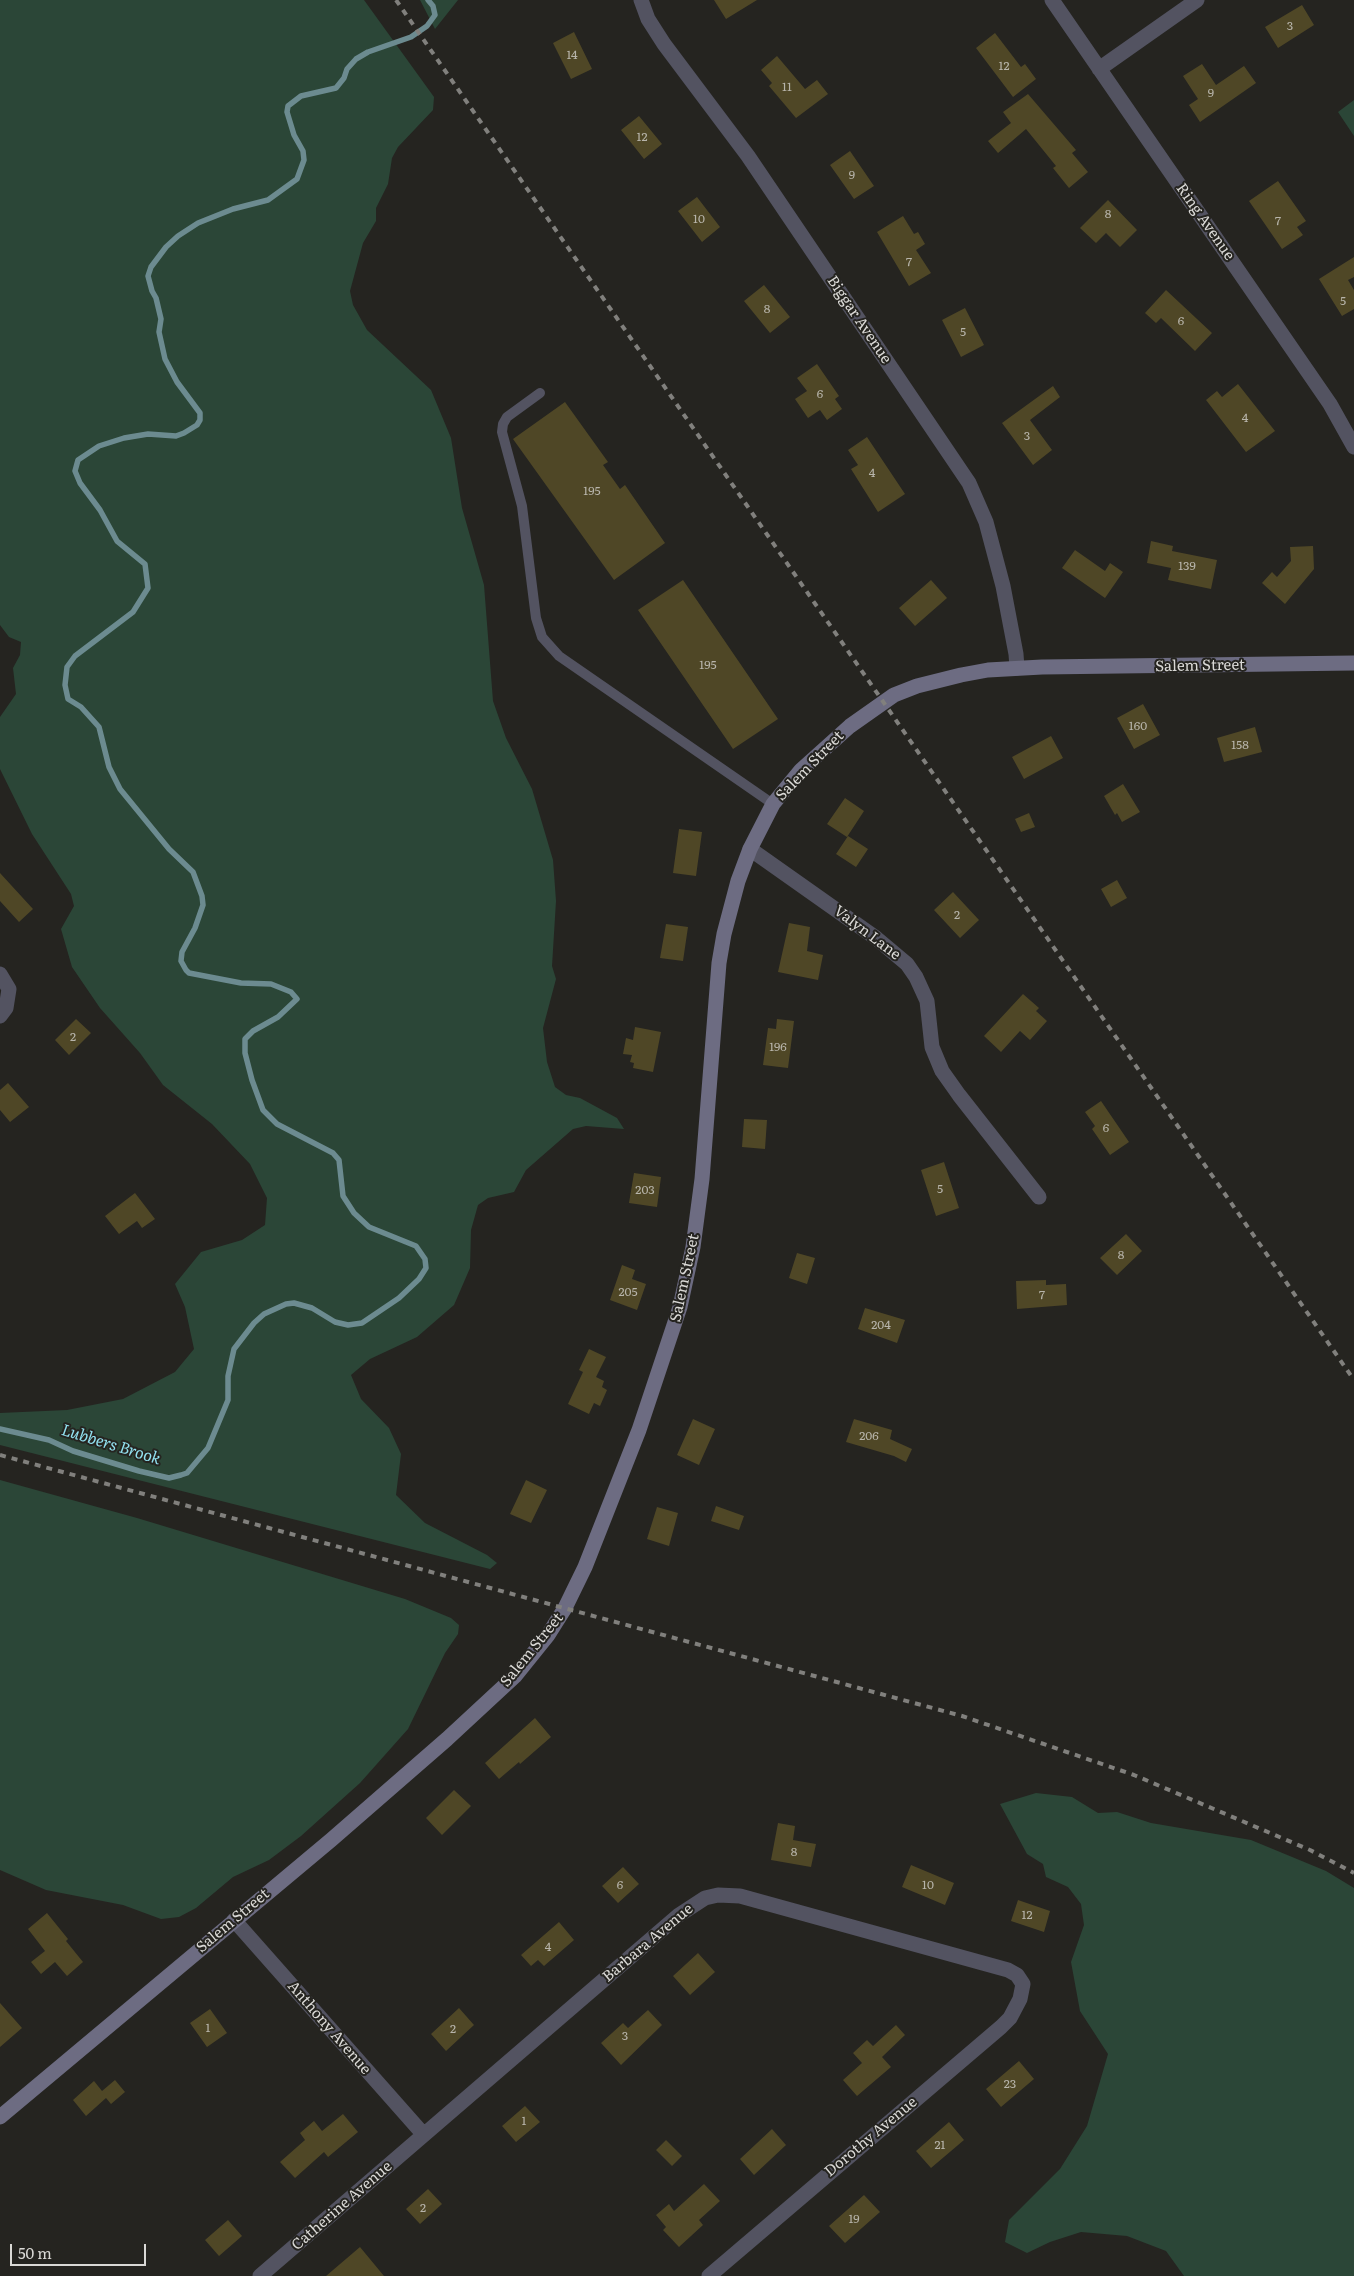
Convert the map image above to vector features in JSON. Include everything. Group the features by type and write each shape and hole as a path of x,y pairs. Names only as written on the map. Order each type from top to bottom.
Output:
{"street":[{"name":"Biggar Avenue","path":"641,0 648,19 664,44 748,156 969,483 986,522 1003,586 1017,668"},
{"name":"Ring Avenue","path":"1052,0 1330,404 1354,447"},
{"path":"1099,69 1197,0"},
{"name":"Salem Street","path":"0,2117 331,1840 491,1699 514,1676 548,1635 576,1588 639,1430 680,1307 693,1246 702,1179 719,963 730,909 750,849 773,804 802,770 831,742 894,695 917,686 961,675 1017,668 1354,663"},
{"name":"Valyn Lane","path":"750,849 876,938 907,964 916,976 927,1001 932,1047 942,1071 1039,1197"},
{"path":"0,974 9,989 6,1008 0,1016"},
{"name":"Barbara Avenue","path":"424,2135 679,1915 705,1898 718,1895 740,1896 1008,1970 1020,1978 1023,1984 1022,1991"},
{"name":"Anthony Avenue","path":"234,1920 424,2135"},
{"name":"Dorothy Avenue","path":"709,2276 1001,2027 1014,2012 1022,1991"},
{"name":"Catherine Avenue","path":"260,2276 424,2135"}],"lane":[{"path":"540,393 507,417 503,424 502,432 522,506 536,618 542,636 559,656 773,804"}],"green space":[{"path":"0,0 364,0 434,97 433,110 398,147 392,158 388,184 376,208 376,221 363,243 350,291 353,305 367,330 431,390 451,438 462,508 484,585 493,701 506,738 532,789 553,860 556,901 552,966 556,979 543,1028 547,1062 555,1087 566,1095 580,1098 617,1118 624,1129 586,1126 573,1129 526,1170 514,1192 488,1198 478,1205 471,1230 470,1268 454,1305 417,1337 370,1359 351,1375 361,1399 389,1428 401,1454 396,1495 425,1523 487,1555 497,1563 490,1569 0,1445 0,1413 67,1410 123,1399 175,1372 194,1349 185,1307 175,1284 201,1252 242,1240 265,1225 267,1198 250,1164 212,1124 163,1085 140,1053 100,1008 72,967 61,929 74,906 71,894 32,834 0,769 0,717 16,694 13,668 20,655 21,642 9,637 0,625"},
{"path":"420,0 458,0 435,29"},
{"path":"1354,100 1354,136 1338,112"},
{"path":"0,1480 137,1518 405,1599 451,1618 459,1625 458,1634 445,1653 408,1729 360,1783 301,1836 269,1860 233,1877 196,1908 179,1917 161,1919 123,1905 46,1890 0,1870"},
{"path":"1036,1793 1072,1797 1098,1813 1117,1812 1151,1823 1251,1840 1326,1871 1354,1888 1354,2276 1184,2276 1166,2251 1127,2236 1081,2232 1050,2242 1027,2253 1005,2242 1009,2220 1060,2169 1087,2126 1108,2054 1080,2011 1071,1962 1084,1925 1081,1904 1068,1887 1046,1877 1043,1864 1027,1854 1000,1804"}],"building":[{"path":"714,0 757,0 726,19"},
{"path":"1302,5 1314,25 1278,48 1265,27"},
{"path":"574,32 592,69 571,79 553,43"},
{"path":"995,33 1021,67 1025,64 1036,79 1013,97 976,48"},
{"path":"777,56 805,89 817,80 828,94 796,118 769,86 772,83 761,70"},
{"path":"1202,64 1216,85 1244,66 1256,83 1200,122 1189,105 1198,99 1183,76"},
{"path":"1028,94 1076,150 1072,153 1088,172 1069,188 1053,168 1056,166 1026,129 998,153 988,141 1011,123 1003,112"},
{"path":"639,116 662,144 644,159 621,130"},
{"path":"850,151 874,186 854,199 830,165"},
{"path":"1278,181 1306,221 1297,227 1303,235 1282,249 1249,201"},
{"path":"697,197 720,227 702,242 678,211"},
{"path":"1108,200 1137,230 1120,247 1106,233 1096,243 1080,228"},
{"path":"903,216 914,234 918,232 925,244 916,250 931,273 909,286 877,232"},
{"path":"1354,257 1354,277 1348,280 1354,290 1354,309 1342,316 1319,279"},
{"path":"764,285 790,317 770,333 744,301"},
{"path":"1166,290 1212,333 1195,351 1161,318 1156,323 1145,313"},
{"path":"965,308 984,345 961,357 942,320"},
{"path":"817,364 839,396 835,399 842,409 827,420 820,410 808,418 795,399 807,391 797,378"},
{"path":"1238,384 1275,431 1246,452 1206,400 1217,391 1222,397"},
{"path":"1053,386 1060,397 1030,420 1052,450 1033,465 1002,423"},
{"path":"565,402 608,462 603,465 620,489 625,485 665,543 614,580 513,439"},
{"path":"867,437 905,494 878,512 851,469 858,465 848,450"},
{"path":"1151,541 1173,546 1172,551 1217,560 1211,589 1168,580 1171,568 1147,563"},
{"path":"1313,546 1314,569 1285,604 1262,583 1272,572 1277,577 1291,561 1290,547"},
{"path":"1075,550 1105,571 1110,563 1123,572 1105,598 1062,568"},
{"path":"683,580 778,719 733,749 638,610"},
{"path":"931,580 947,598 915,626 899,608"},
{"path":"1143,704 1160,735 1134,749 1117,718"},
{"path":"1255,727 1262,752 1224,762 1217,738"},
{"path":"1051,736 1063,758 1024,779 1012,757"},
{"path":"1123,784 1140,812 1122,822 1117,813 1115,815 1104,796"},
{"path":"845,798 864,811 847,837 827,824"},
{"path":"1029,813 1035,827 1021,832 1015,819"},
{"path":"679,829 702,832 696,876 673,873"},
{"path":"848,836 868,849 856,867 836,854"},
{"path":"0,873 33,909 19,922 0,901"},
{"path":"1117,880 1127,898 1111,907 1101,889"},
{"path":"953,892 979,920 960,938 934,910"},
{"path":"789,923 810,927 807,951 823,955 818,980 778,972"},
{"path":"666,924 688,927 683,961 660,958"},
{"path":"1023,994 1039,1008 1036,1011 1047,1021 1030,1040 1020,1031 1001,1052 984,1036"},
{"path":"76,1019 91,1033 69,1055 55,1040"},
{"path":"777,1019 794,1021 788,1068 763,1065 768,1028 776,1029"},
{"path":"635,1027 661,1032 653,1072 633,1068 634,1063 630,1062 632,1055 623,1054 626,1038 633,1040"},
{"path":"8,1083 29,1107 10,1122 0,1110 0,1090"},
{"path":"1101,1101 1129,1142 1110,1155 1092,1129 1095,1126 1085,1112"},
{"path":"744,1119 767,1120 765,1149 742,1147"},
{"path":"944,1162 959,1208 936,1216 921,1170"},
{"path":"634,1173 661,1177 657,1207 629,1203"},
{"path":"135,1193 155,1219 142,1228 137,1221 119,1234 105,1216"},
{"path":"1126,1234 1142,1251 1117,1275 1100,1258"},
{"path":"797,1253 815,1258 807,1284 789,1278"},
{"path":"622,1265 635,1270 632,1279 646,1284 637,1310 610,1300"},
{"path":"1046,1280 1046,1285 1066,1284 1067,1305 1017,1309 1016,1281"},
{"path":"865,1308 905,1320 897,1343 858,1329"},
{"path":"589,1349 606,1357 596,1377 604,1381 602,1387 607,1390 600,1406 594,1403 589,1414 568,1404 583,1372 579,1370"},
{"path":"693,1419 715,1429 699,1465 677,1455"},
{"path":"854,1419 892,1430 890,1439 912,1449 906,1462 894,1456 846,1442"},
{"path":"526,1480 547,1490 531,1523 510,1514"},
{"path":"716,1506 744,1516 739,1530 711,1521"},
{"path":"657,1507 678,1513 669,1546 647,1539"},
{"path":"535,1718 551,1737 520,1764 519,1762 499,1779 485,1763"},
{"path":"454,1790 471,1806 442,1835 426,1818"},
{"path":"778,1823 795,1826 793,1840 816,1844 811,1867 771,1860"},
{"path":"911,1865 954,1883 945,1905 902,1887"},
{"path":"623,1867 639,1884 618,1903 602,1886"},
{"path":"1018,1900 1050,1911 1044,1932 1011,1921"},
{"path":"47,1913 68,1939 66,1941 83,1962 67,1976 55,1962 41,1974 31,1962 45,1951 28,1929"},
{"path":"559,1922 574,1940 544,1966 538,1960 531,1966 521,1955"},
{"path":"698,1953 715,1972 690,1995 673,1976"},
{"path":"0,2003 22,2028 0,2047"},
{"path":"459,2008 474,2025 446,2051 431,2034"},
{"path":"210,2009 227,2033 207,2047 190,2023"},
{"path":"648,2010 662,2025 621,2065 601,2043 623,2023 628,2028"},
{"path":"896,2025 905,2035 882,2057 891,2067 857,2096 843,2080 862,2063 853,2053 867,2040 873,2046"},
{"path":"1019,2061 1034,2079 1001,2107 986,2089"},
{"path":"115,2080 125,2092 111,2104 106,2098 86,2116 73,2100 94,2081 102,2091"},
{"path":"525,2106 540,2122 516,2142 502,2126"},
{"path":"343,2114 358,2132 328,2157 324,2152 295,2178 280,2162 305,2140 300,2133 314,2121 322,2131"},
{"path":"949,2122 964,2140 931,2168 916,2151"},
{"path":"772,2129 786,2145 754,2175 740,2159"},
{"path":"666,2140 682,2156 672,2166 656,2150"},
{"path":"704,2184 720,2201 699,2220 703,2225 679,2247 663,2230 666,2227 656,2215 669,2204 674,2211"},
{"path":"428,2189 442,2204 420,2224 406,2209"},
{"path":"864,2195 880,2212 845,2243 829,2226"},
{"path":"228,2220 242,2236 219,2256 205,2240"},
{"path":"360,2247 384,2276 326,2276"}],"waterway":[{"name":"Lubbers Brook","path":"0,1429 49,1440 73,1451 139,1471 169,1478 187,1473 208,1448 228,1400 228,1376 234,1349 254,1323 264,1314 286,1304 294,1303 312,1308 335,1322 348,1325 362,1323 399,1298 419,1279 426,1268 425,1259 416,1246 369,1227 354,1213 343,1196 339,1160 333,1153 277,1124 263,1110 245,1053 245,1039 253,1031 278,1017 297,999 291,992 271,984 241,983 189,973 186,970 181,961 182,952 195,928 203,905 202,896 193,872 169,849 120,789 109,767 99,727 81,707 68,699 65,685 67,667 75,656 133,612 148,588 145,564 117,541 100,510 80,483 75,471 78,460 99,446 124,438 148,434 176,436 197,425 200,420 200,413 177,382 165,359 159,332 161,319 148,276 151,267 166,247 178,236 198,223 233,209 268,200 297,179 304,160 303,151 294,135 287,112 288,106 301,96 336,88 344,78 347,69 356,59 368,52 411,37 427,26 435,15 433,6 428,0"}],"railway":[{"path":"396,0 1354,1380"},
{"path":"0,1455 962,1716 1134,1775 1310,1850 1354,1873"}]}
